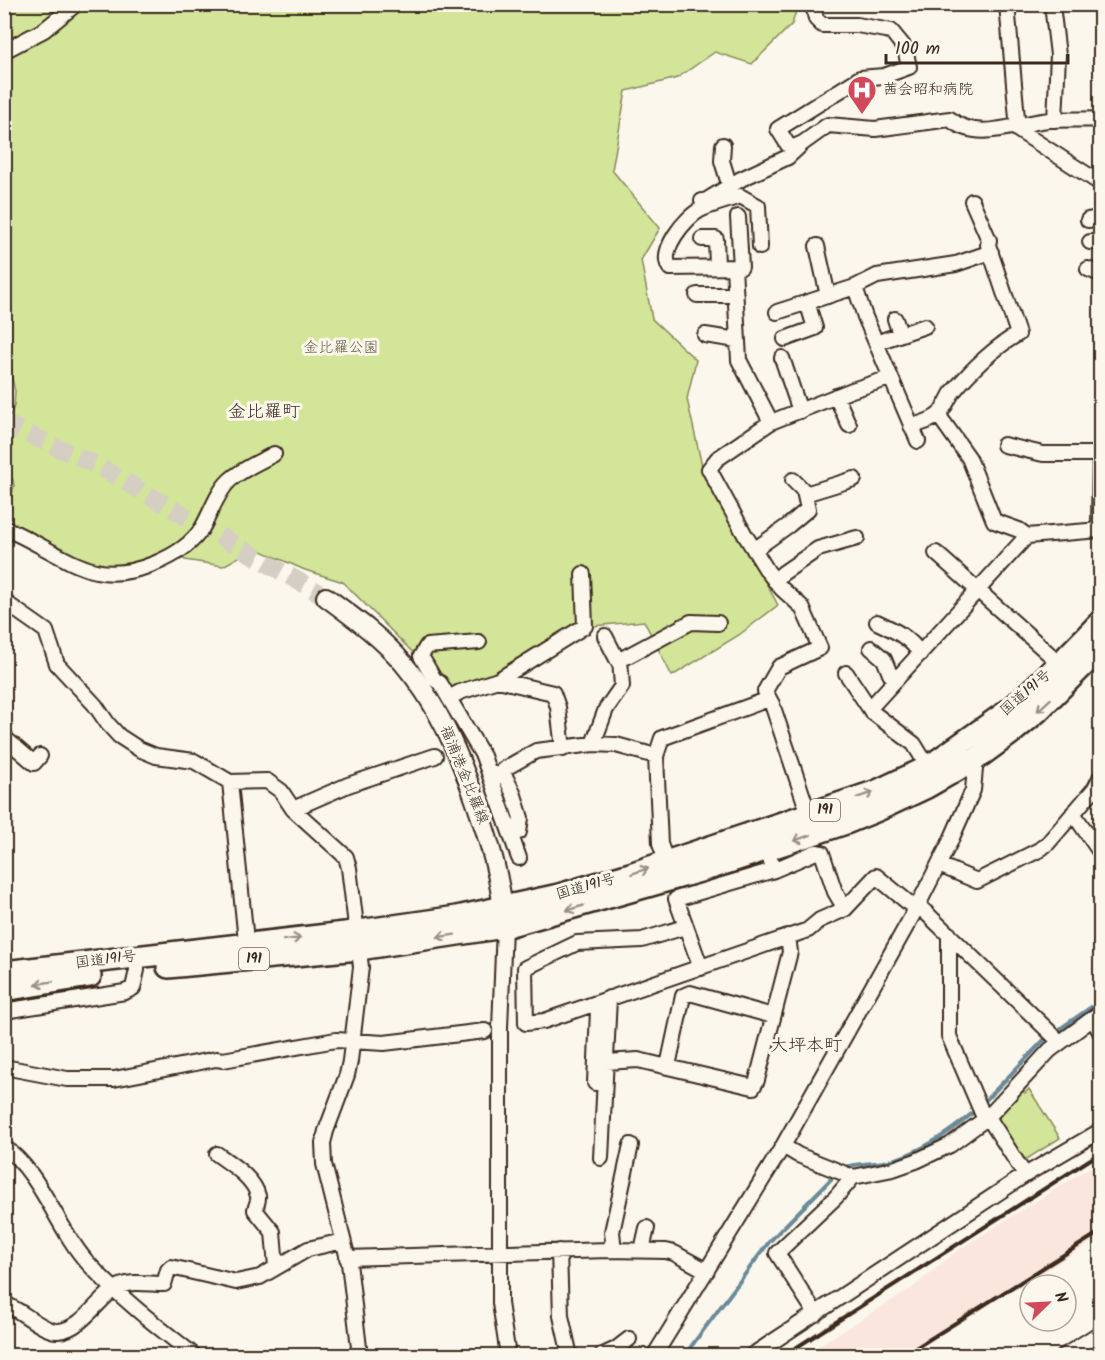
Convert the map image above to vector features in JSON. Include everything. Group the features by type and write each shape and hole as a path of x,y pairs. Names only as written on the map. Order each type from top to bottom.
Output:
{"highway":[{"name":"国道191号","path":"504,918 569,892 667,863 877,791 1013,732 1067,670 1101,622"},
{"name":"国道191号","path":"1067,670 1101,649"},
{"name":"国道191号","path":"4,972 137,964 358,940 458,917 504,918 572,910 767,850 878,810 927,787 971,750"},
{"name":"国道191号","path":"4,990 97,974 137,964"}],"main road":[{"name":"福浦港金比羅線","path":"326,597 385,644 413,676 440,716 459,756 477,806 497,871 504,918"}],"street":[{"path":"4,51 44,30 76,4"},
{"path":"803,143 794,147 788,145 778,129 860,78 884,76 909,67 905,48 891,31 838,24 822,25 816,19 813,4"},
{"path":"1007,4 1018,130 1101,183"},
{"path":"1053,13 1058,56 1054,120"},
{"path":"738,217 741,267 670,268 667,248 672,238 699,206 747,176 788,157 828,125 875,129 950,119 957,126 972,131 1017,127 1054,120 1101,119"},
{"path":"723,145 722,161 730,187"},
{"path":"699,206 743,196 758,206 760,247"},
{"path":"911,426 922,424 939,416 946,401 963,380 987,355 1017,334 988,245 989,240 972,201"},
{"path":"702,239 716,239 717,266"},
{"path":"817,246 828,296"},
{"path":"777,312 855,287 877,276 956,264 991,252"},
{"path":"734,267 739,360 771,422"},
{"path":"855,287 890,378 918,441"},
{"path":"697,295 736,295"},
{"path":"785,339 815,328 807,302"},
{"path":"895,319 900,334"},
{"path":"877,345 884,340 925,326"},
{"path":"705,335 737,340"},
{"path":"782,358 800,411"},
{"path":"809,815 765,691 778,667 820,648 802,607 775,581 754,550 709,469 717,459 771,422 836,396 890,378"},
{"path":"836,396 849,424"},
{"path":"939,416 969,458 994,521 1019,530 1027,536 1100,530 1100,453 1043,454 1004,445"},
{"path":"4,528 95,571 122,572 170,556 184,548 201,529 222,489 230,480 274,454"},
{"path":"805,494 854,479"},
{"path":"754,550 808,509 805,494 793,480"},
{"path":"871,707 1027,536"},
{"path":"775,581 818,549 857,538"},
{"path":"936,553 1067,670"},
{"path":"448,698 498,680 585,626 583,574"},
{"path":"4,600 46,631 57,664 95,705 119,736 139,749 156,756 194,761 230,782 267,781 281,791 293,809 346,857 361,967 347,1075 323,1143 324,1164 347,1258 360,1356"},
{"path":"619,663 620,660 691,622 718,623"},
{"path":"878,622 898,633 916,647 920,654"},
{"path":"593,744 606,709 622,686 619,663 605,636"},
{"path":"477,806 499,802 506,802 519,832 521,844 519,855 499,802 494,774 440,683 434,679 421,656 427,646 479,642"},
{"path":"871,648 884,659 890,674 896,680"},
{"path":"846,673 864,701 871,707 872,712 914,744 928,767"},
{"path":"498,680 553,693 558,707 563,749"},
{"path":"667,863 660,844 656,756 662,738 769,699"},
{"path":"593,744 594,724 599,707"},
{"path":"4,734 6,739 34,763 40,756"},
{"path":"494,774 536,751 593,744 616,745 656,756"},
{"path":"654,1356 783,1146 939,865 973,790 971,750"},
{"path":"293,809 348,785 435,756"},
{"path":"494,774 506,778 514,795 521,818 519,832"},
{"path":"939,865 977,880 1039,850 1048,843 1101,778"},
{"path":"230,782 247,952"},
{"path":"1073,813 1101,852"},
{"path":"767,850 774,870"},
{"path":"700,968 676,899 774,870 816,852 822,853 835,892 845,909"},
{"path":"684,927 642,940 577,943 525,968 526,1023 544,1021 808,930 820,920 845,909 876,876 949,934 1055,1037"},
{"path":"504,918 500,1028 500,1303 508,1356"},
{"path":"949,934 949,1036 975,1099 1026,1175"},
{"path":"606,1062 638,1060 753,1087 757,1080 790,952 788,936"},
{"path":"4,1011 125,992 133,988 137,964"},
{"path":"668,1066 683,996 690,993 773,1016"},
{"path":"601,1158 609,998"},
{"path":"595,1083 599,1013 596,1003"},
{"path":"783,1146 798,1155 849,1176 893,1170 950,1145 985,1115 1050,1050 1055,1037 1097,1015 1101,1032"},
{"path":"4,1067 67,1079 114,1079 216,1059 223,1060 336,1040 384,1043 485,1031"},
{"path":"751,1356 1026,1175 1101,1131"},
{"path":"609,1250 613,1241 612,1232 631,1145"},
{"path":"4,1148 13,1153 31,1176 70,1240 87,1262 195,1356"},
{"path":"217,1154 246,1178 256,1193 258,1202 255,1210 273,1232 276,1267"},
{"path":"816,1314 777,1253 836,1197 849,1176"},
{"path":"642,1250 647,1228"},
{"path":"4,1304 48,1329 56,1332 62,1331 90,1314 115,1288 136,1283 164,1284 171,1267 236,1282 260,1276 308,1249 343,1241"},
{"path":"347,1258 642,1250 674,1253 707,1271"},
{"path":"559,1251 561,1316 570,1356"},
{"path":"1064,1356 1101,1333"},
{"path":"601,1356 616,1349 629,1339"}],"shaded area":[{"path":"1100,1161 1100,1237 1041,1273 1018,1273 1018,1287 907,1355 803,1355 912,1288 958,1250"}],"green space":[{"name":"金比羅公園","path":"5,5 798,5 792,24 752,64 715,52 677,78 626,91 612,170 660,228 641,260 652,319 696,360 687,399 702,466 778,605 739,635 672,676 644,621 593,626 493,676 448,688 343,582 305,570 255,548 223,566 185,560 171,550 135,564 111,567 79,558 5,522 14,486 8,470 5,469 5,454 11,445 8,421 14,406 15,391 4,358"},
{"path":"1029,1089 1060,1138 1027,1159 1021,1157 999,1123 999,1114 1023,1091 1025,1093"}],"waterway":[{"path":"981,1105 1044,1040 1100,1001"},
{"path":"843,1168 889,1161 913,1152 957,1126 976,1110"},
{"path":"684,1356 769,1242 835,1175"}],"tunnel":[{"path":"4,423 98,466 326,597"}],"railway":[{"path":"783,1356 1100,1153"},
{"path":"903,1356 1100,1232"}],"place":[{"name":"茜会昭和病院","path":"862,116"}],"district":[{"name":"金比羅町","path":"264,412"},
{"name":"大坪本町","path":"806,1046"}]}
